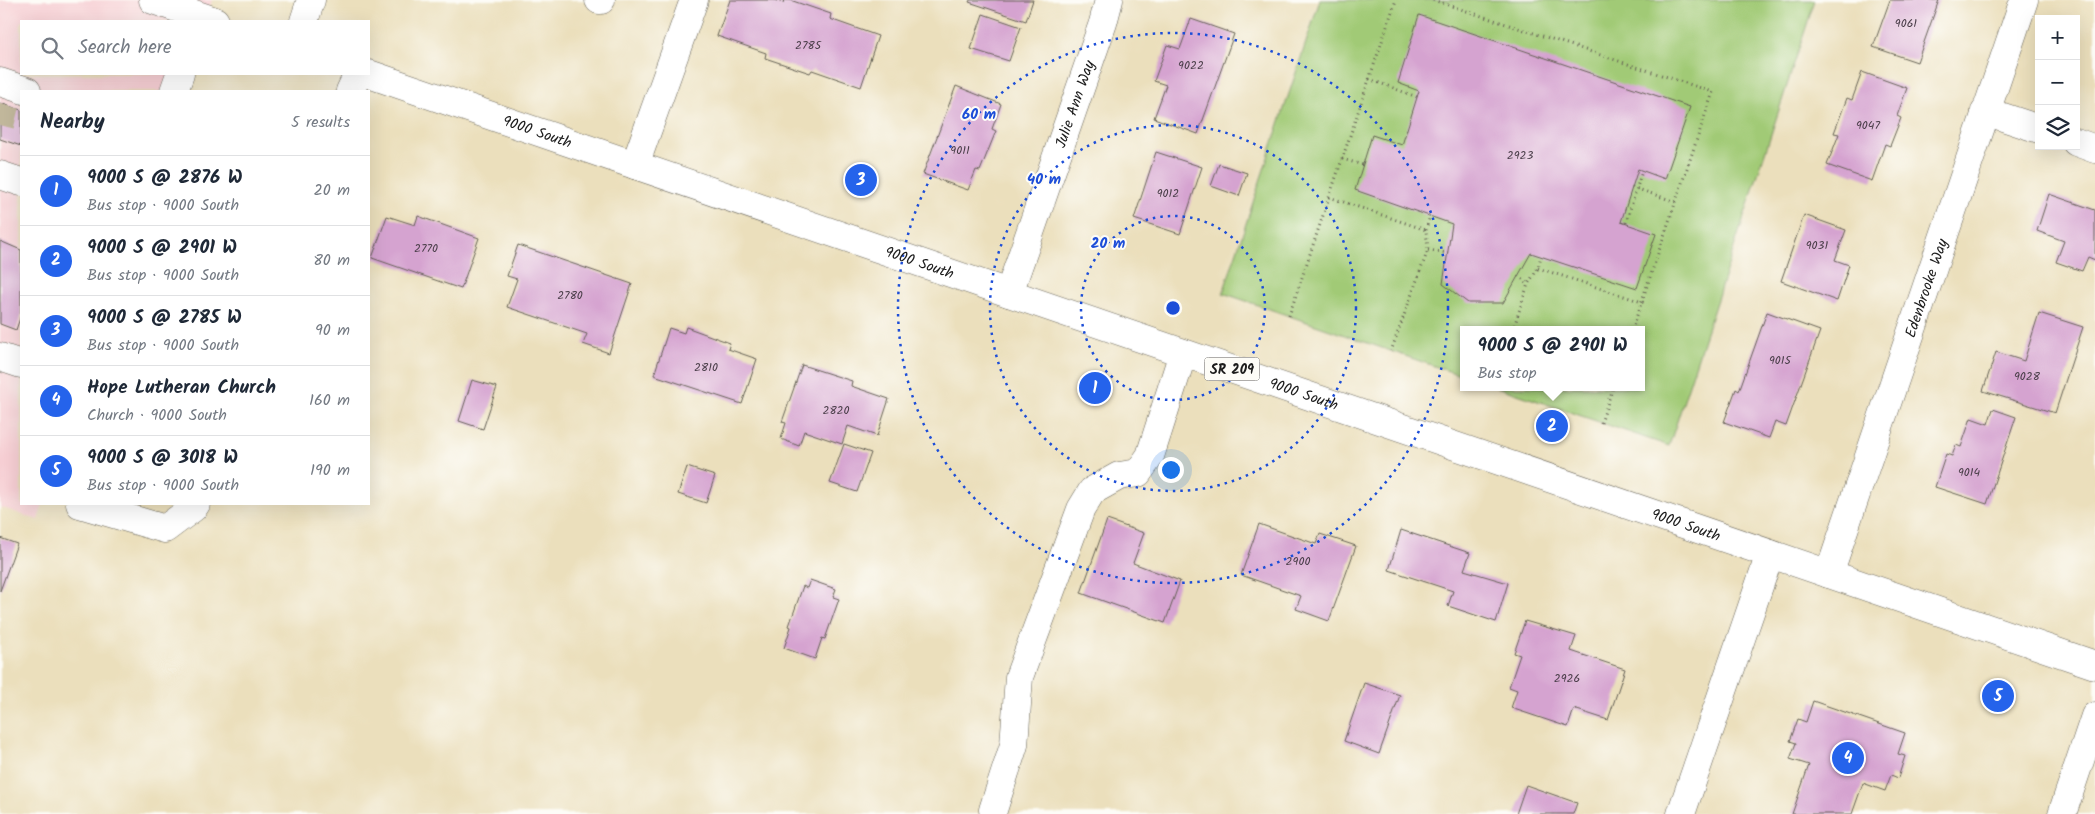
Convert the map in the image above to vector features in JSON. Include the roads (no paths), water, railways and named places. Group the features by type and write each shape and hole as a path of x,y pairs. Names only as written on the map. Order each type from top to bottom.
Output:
{"main road":[{"path":"153,0 204,20"},
{"path":"304,20 311,0"},
{"path":"635,165 694,0"},
{"name":"Julie Ann Way","path":"1010,293 1103,23 1109,0"},
{"name":"Edenbrooke Way","path":"1829,574 2024,0"},
{"name":"9000 South","path":"370,74 2095,665"},
{"path":"174,90 180,75"},
{"path":"350,90 358,75"},
{"path":"1985,111 2035,128"},
{"path":"2080,143 2095,149"},
{"path":"0,175 20,182"},
{"path":"993,810 1014,745 1019,677 1081,509 1092,491 1119,476 1138,473 1150,456 1183,352"},
{"path":"0,357 20,364"},
{"path":"83,505 165,530 195,505"},
{"path":"1681,814 1770,554"},
{"path":"2062,814 2095,716"}],"tunnel":[{"path":"0,125 5,105"}],"place":[{"name":"9000 S @ 2785 W","path":"861,180"},
{"name":"9000 S @ 2876 W","path":"1095,388"},
{"name":"9000 S @ 2901 W","path":"1552,426"},
{"name":"9000 S @ 3018 W","path":"1998,696"},
{"name":"Hope Lutheran Church","path":"1848,758"}]}
